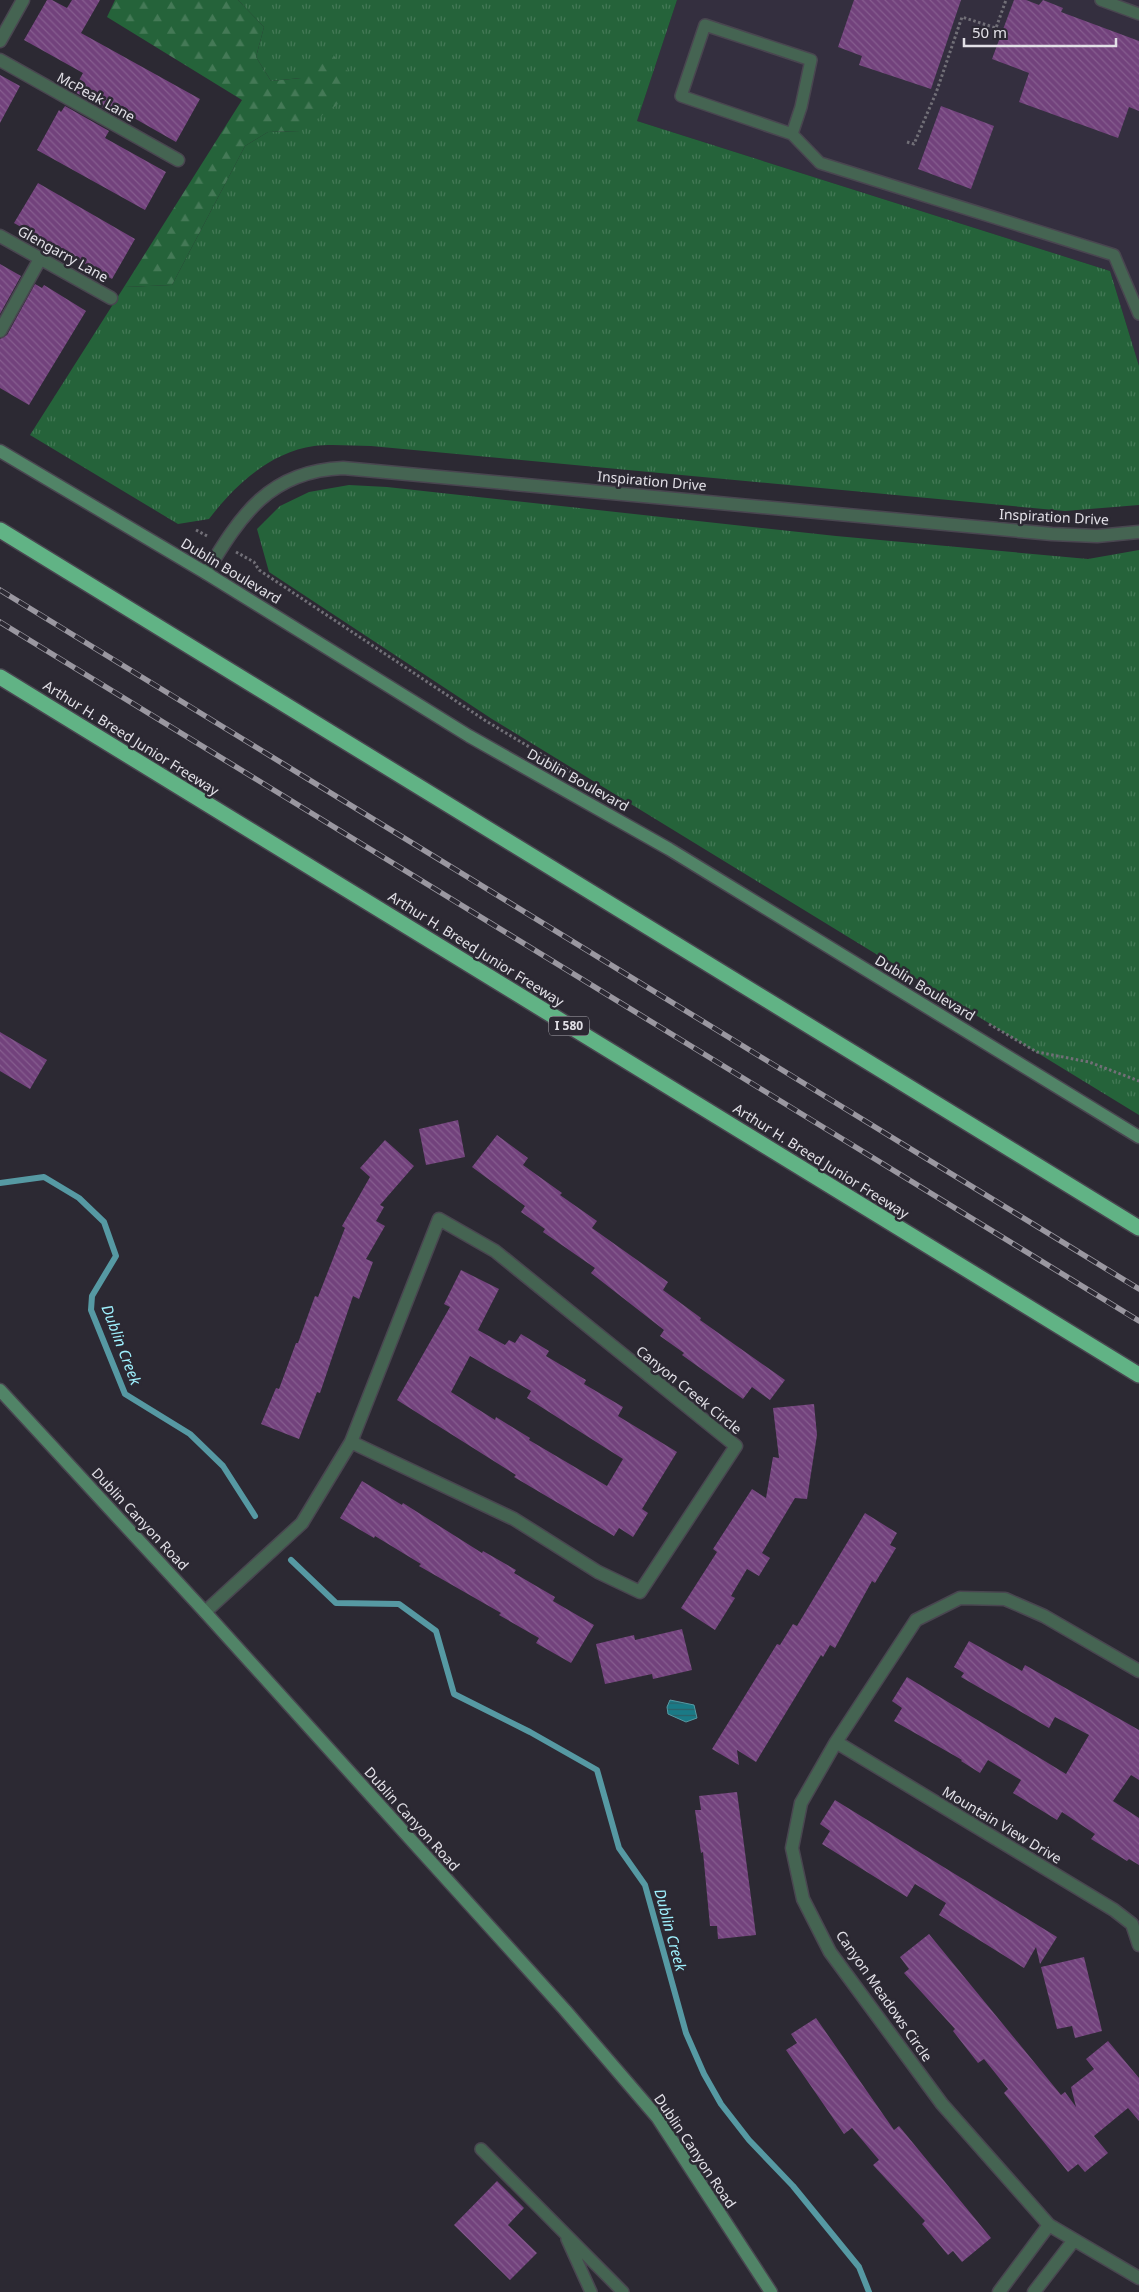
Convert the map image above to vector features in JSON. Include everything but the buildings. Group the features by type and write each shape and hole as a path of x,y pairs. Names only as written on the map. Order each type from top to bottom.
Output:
{"highway":[{"path":"0,530 1139,1228"},
{"name":"Arthur H. Breed Junior Freeway","path":"0,677 1139,1375"}],"street":[{"path":"0,41 23,0"},
{"name":"McPeak Lane","path":"0,60 178,160"},
{"name":"Glengarry Lane","path":"0,236 110,298"},
{"path":"0,331 40,259"},
{"name":"Dublin Boulevard","path":"0,451 206,573 469,736 670,849 1139,1137"},
{"name":"Inspiration Drive","path":"206,573 244,515 269,492 288,481 309,473 343,468 1052,534 1097,536 1139,532"},
{"name":"Canyon Creek Circle","path":"205,1612 302,1523 351,1442 439,1219 496,1251 736,1446 640,1592 598,1572 514,1520 351,1442"},
{"name":"Dublin Canyon Road","path":"0,1390 205,1612 565,2010 657,2117 771,2292"},
{"name":"Canyon Meadows Circle","path":"1139,1671 1044,1616 1005,1599 960,1598 916,1620 836,1742 801,1803 792,1848 803,1899 830,1952 942,2104 1049,2225 1139,2278"},
{"name":"Mountain View Drive","path":"836,1742 1114,1910 1132,1924 1139,1945"},
{"path":"999,2292 1049,2225"},
{"path":"1034,2292 1074,2240"}],"lane":[{"path":"1101,0 1139,14"},
{"path":"792,134 801,107 811,60 705,25 681,96 792,134 820,163 1114,255 1139,314"},
{"path":"481,2149 623,2292"},
{"path":"564,2232 591,2292"}],"path":[{"path":"907,142 914,144 929,110 962,17 996,28 1006,0"},
{"path":"196,530 254,562 259,570 486,721 588,782"},
{"path":"986,1022 1037,1052 1089,1062 1139,1081"}],"shaded area":[{"path":"677,0 1139,0 1139,366 1110,271 637,121"}],"green space":[{"path":"115,0 238,0 264,27 256,57 271,81 301,78 326,47 353,77 337,105 300,131 268,132 245,146 172,285 124,287 242,100 107,17"},
{"path":"238,0 677,0 637,121 1110,271 1139,366 1139,505 1065,511 371,446 328,445 314,446 283,455 254,472 209,519 178,524 30,435 124,287 172,285 245,146 268,132 300,131 301,78 271,81 256,57 264,27"},
{"path":"349,485 387,487 836,536 1088,559 1139,550 1139,1115 492,719 269,572 257,529 280,506 309,492"}],"water":[{"path":"670,1700 694,1705 697,1718 686,1722 668,1714 667,1707"}],"waterway":[{"name":"Dublin Creek","path":"0,1183 44,1177 79,1198 104,1222 116,1256 92,1296 91,1310 125,1394 190,1434 223,1466 255,1516"},
{"name":"Dublin Creek","path":"291,1560 336,1603 399,1604 436,1631 454,1694 530,1732 597,1770 619,1848 645,1885 686,2033 704,2074 721,2104 749,2140 793,2186 859,2267 869,2292"}],"railway":[{"path":"0,590 1139,1289"},
{"path":"0,622 1139,1321"}]}
